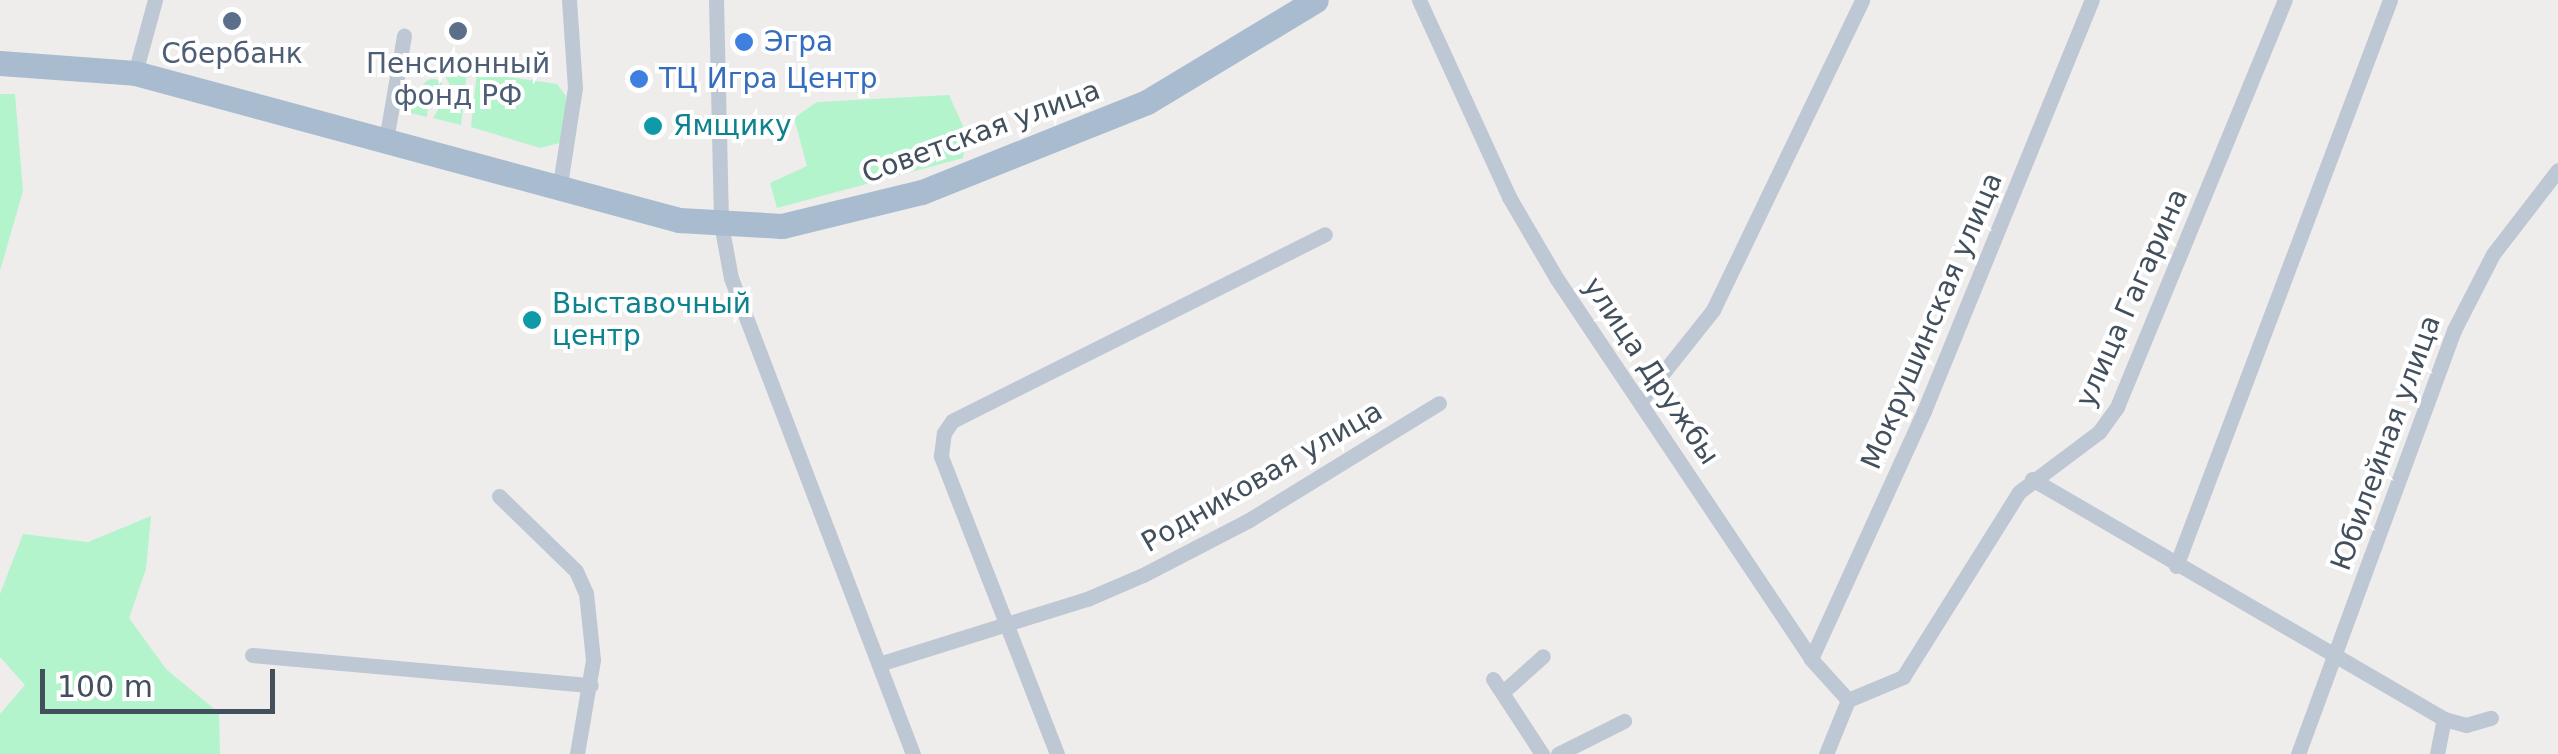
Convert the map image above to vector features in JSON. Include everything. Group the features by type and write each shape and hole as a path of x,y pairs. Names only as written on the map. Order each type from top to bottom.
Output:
{"main road":[{"name":"Советская улица","path":"0,63 135,73 559,191 721,224 782,226 922,192 1147,102 1316,0"}],"street":[{"path":"135,73 155,0"},
{"path":"559,191 575,88 569,0"},
{"path":"716,0 721,224 732,278 913,754"},
{"name":"улица Дружбы","path":"1418,0 1509,197 1557,278 1643,398 1811,659 1848,700"},
{"path":"1643,398 1713,310 1862,0"},
{"name":"Мокрушинская улица","path":"1811,659 1924,411 2092,0"},
{"name":"улица Гагарина","path":"1848,700 1902,677 2032,479 2099,432 2117,408 2285,0"},
{"path":"2176,566 2390,0"},
{"path":"386,140 404,36"},
{"name":"Юбилейная улица","path":"2298,754 2474,286 2558,170"},
{"path":"1058,754 940,444 952,420 1326,234"},
{"name":"Родниковая улица","path":"880,664 1143,574 1249,520 1439,402"},
{"path":"2032,479 2333,659 2444,718 2466,725 2491,718"},
{"path":"498,496 576,571 592,622 590,685 577,754"},
{"path":"252,655 590,685"},
{"path":"1542,656 1498,685 1542,754"},
{"path":"1826,754 1848,700"},
{"path":"2438,754 2444,718"},
{"path":"1558,754 1624,721"}],"green space":[{"path":"439,65 468,68 465,88 451,87"},
{"path":"477,72 557,84 566,96 563,142 540,148 471,127"},
{"path":"433,79 441,82 441,98 433,101 425,98 422,90 425,82"},
{"path":"405,90 416,91 428,106 427,117 402,111"},
{"path":"449,92 464,100 461,125 433,118"},
{"path":"0,94 15,94 23,191 0,271"},
{"path":"949,95 967,135 963,158 777,208 770,183 807,166 794,118 817,102"},
{"path":"151,516 146,569 129,618 166,669 219,713 220,754 0,754 0,714 25,685 0,657 0,594 23,534 88,542"}],"place":[{"name":"Сбербанк","path":"232,21"},
{"name":"Пенсионный фонд РФ","path":"458,31"},
{"name":"Эгра","path":"744,42"},
{"name":"ТЦ Игра Центр","path":"639,79"},
{"name":"Ямщику","path":"653,126"},
{"name":"Выставочный центр","path":"532,320"}]}
